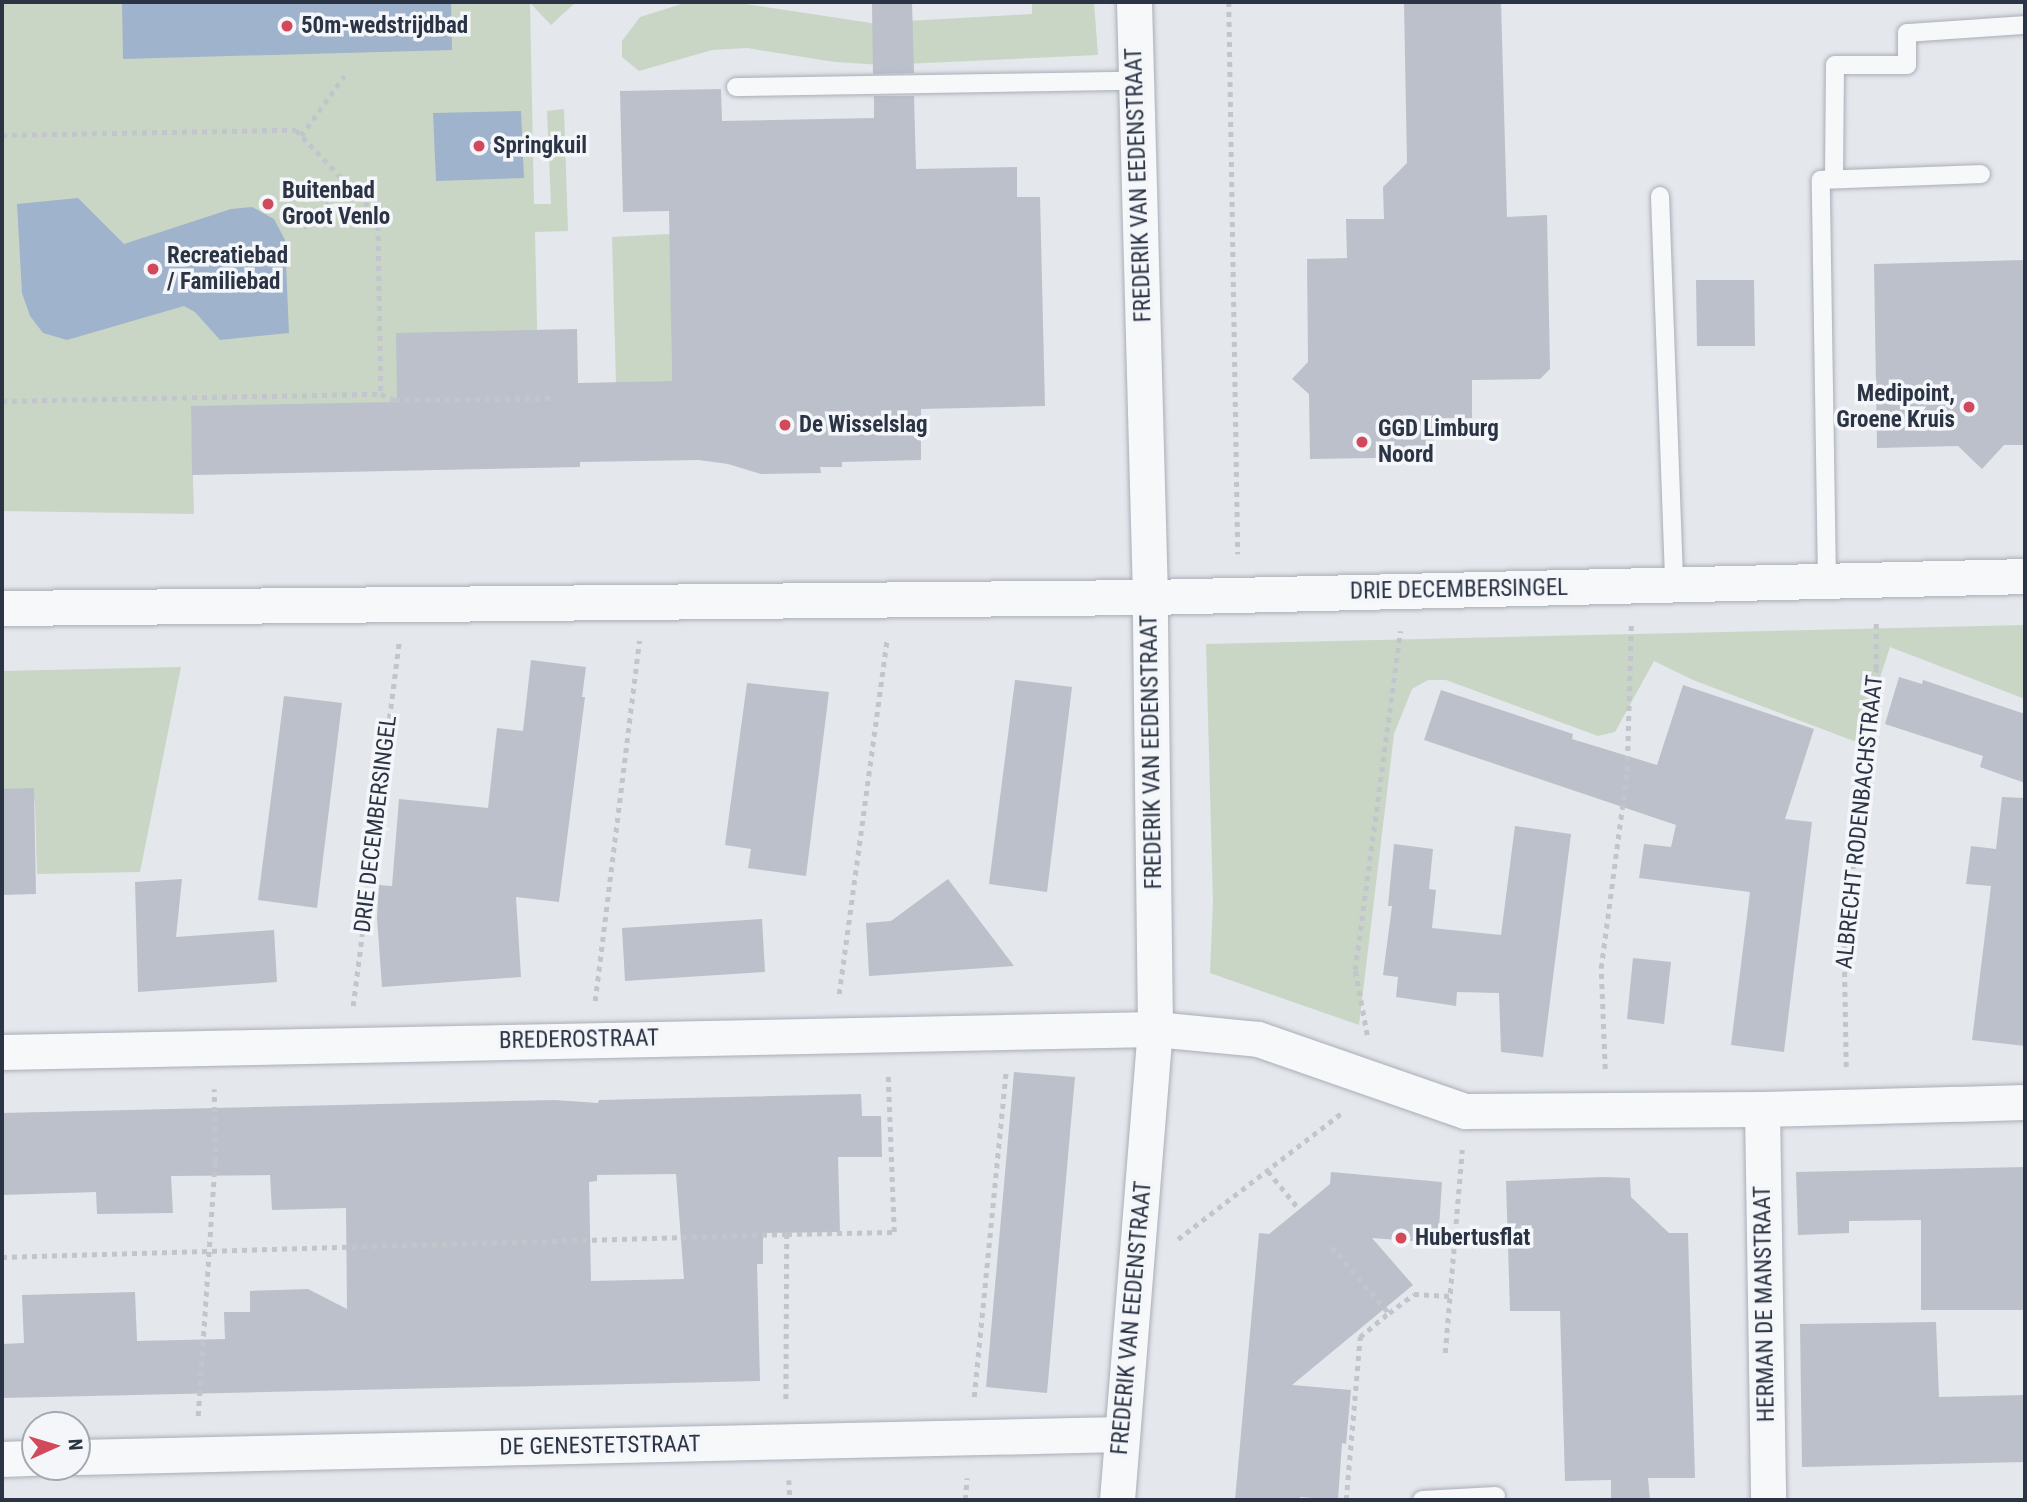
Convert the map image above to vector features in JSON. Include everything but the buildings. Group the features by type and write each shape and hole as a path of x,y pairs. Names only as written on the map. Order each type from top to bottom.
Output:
{"street":[{"name":"FREDERIK VAN EEDENSTRAAT","path":"1117,1500 1155,1028 1150,597 1134,2"},
{"name":"DRIE DECEMBERSINGEL","path":"2,608 1150,597 2025,576"},
{"path":"1155,1028 1258,1039 1465,1111 1762,1109 2025,1102"},
{"name":"BREDEROSTRAAT","path":"2,1052 1155,1028"},
{"name":"HERMAN DE MANSTRAAT","path":"1762,1109 1768,1500"},
{"name":"DE GENESTETSTRAAT","path":"91,1457 1122,1434"},
{"path":"2,1459 21,1458"}],"lane":[{"path":"1834,179 1835,65 1908,65 1907,33 2025,25"},
{"path":"736,87 1136,81"},
{"path":"1827,581 1821,180 1981,174"},
{"path":"1660,196 1674,584"},
{"path":"1422,1500 1496,1496"}],"path":[{"path":"1229,2 1239,595"},
{"path":"301,136 344,76"},
{"path":"2,135 296,130 378,216 381,394"},
{"path":"304,228 346,184"},
{"path":"2,401 381,394 395,400 552,398"},
{"name":"ALBRECHT RODENBACHSTRAAT","path":"1847,1107 1844,948 1854,846 1869,762 1876,669 1875,579"},
{"path":"1607,1109 1601,968 1627,771 1632,586"},
{"path":"834,1035 892,599"},
{"path":"590,1040 644,602"},
{"name":"DRIE DECEMBERSINGEL","path":"348,1045 403,604"},
{"path":"1136,1271 1268,1171 1378,1080 1355,970 1400,627"},
{"path":"970,1437 1010,1032"},
{"path":"2,1257 894,1232 886,1034"},
{"path":"196,1455 215,1162 213,1047"},
{"path":"1445,1353 1465,1111"},
{"path":"1268,1171 1300,1210"},
{"path":"786,1441 787,1234"},
{"path":"1332,1247 1389,1313"},
{"path":"1346,1500 1360,1337 1414,1294 1450,1296"}],"green space":[{"name":"Buitenbad Groot Venlo","path":"2,2 576,2 551,25 530,3 534,204 551,204 547,111 564,109 568,231 535,232 539,412 191,406 194,514 2,511"},
{"path":"688,2 732,2 871,23 1032,14 1032,2 1094,2 1098,55 883,65 835,62 747,48 712,50 639,71 622,57 622,41 640,17"},
{"path":"670,234 672,381 616,383 612,237"},
{"path":"2025,625 2025,699 1890,647 1859,743 1693,680 1654,661 1615,732 1598,736 1446,680 1428,680 1412,689 1394,734 1359,1025 1210,973 1213,902 1206,644"},
{"path":"181,667 140,872 37,874 35,801 2,802 2,671"}],"water":[{"name":"50m-wedstrijdbad","path":"122,2 451,2 452,50 123,59"},
{"name":"Springkuil","path":"521,111 524,178 436,181 433,113"},
{"name":"Recreatiebad / Familiebad","path":"78,198 124,244 231,209 252,207 274,219 285,240 289,333 220,340 195,312 184,306 67,340 43,333 30,316 22,293 17,204"}],"place":[{"name":"50m-wedstrijdbad","path":"287,26"},
{"name":"Springkuil","path":"479,146"},
{"name":"Buitenbad Groot Venlo","path":"268,204"},
{"name":"Recreatiebad / Familiebad","path":"153,269"},
{"name":"Medipoint, Groene Kruis","path":"1969,407"},
{"name":"De Wisselslag","path":"785,425"},
{"name":"GGD Limburg Noord","path":"1362,442"},
{"name":"Hubertusflat","path":"1401,1238"}]}
